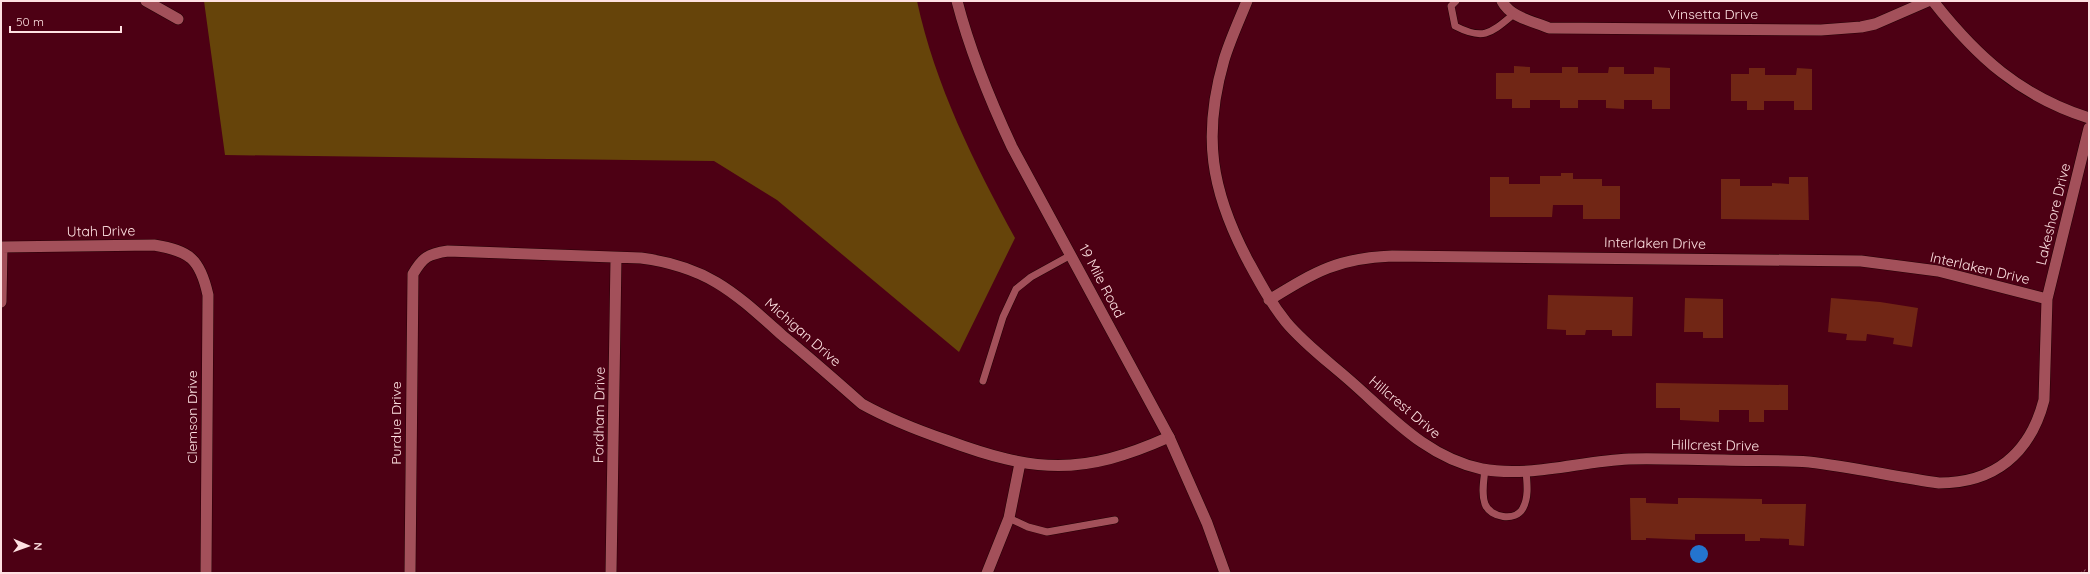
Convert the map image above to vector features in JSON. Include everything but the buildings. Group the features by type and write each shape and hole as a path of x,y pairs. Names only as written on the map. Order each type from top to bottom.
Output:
{"street":[{"path":"146,1 178,19"},
{"name":"19 Mile Road","path":"957,1 976,61 994,110 1012,147 1169,437 1208,523 1225,573"},
{"name":"Hillcrest Drive","path":"1247,1 1225,59 1219,83 1213,127 1214,170 1228,219 1269,300 1287,324 1305,342 1418,441 1451,460 1485,469 1526,471 1594,461 1630,459 1783,461 1829,465 1939,484 1957,483 1984,475 2006,462"},
{"name":"Vinsetta Drive","path":"1502,1 1506,9 1514,14 1548,28 1821,30 1861,27 1875,24 1928,1"},
{"path":"1933,1 1970,47 1990,65 2032,93 2066,110 2089,118"},
{"name":"Lakeshore Drive","path":"2006,462 2015,455 2034,430 2044,400 2047,299 2089,128"},
{"name":"Utah Drive","path":"1,247 154,245 176,249 188,255 196,263"},
{"path":"1,247 1,302"},
{"name":"Michigan Drive","path":"412,274 422,260 435,253 448,251 667,261 690,269 719,283 746,301 869,408 902,424 987,456 1039,466 1090,463 1135,452 1169,437"},
{"name":"Interlaken Drive","path":"1269,300 1310,276 1342,262 1365,257 1392,256 1861,261 1938,271 2047,299"},
{"name":"Fordham Drive","path":"611,573 616,258"},
{"name":"Clemson Drive","path":"196,263 204,275 208,295 206,573"},
{"name":"Purdue Drive","path":"410,573 412,274"},
{"path":"987,573 1009,518 1020,463"}],"lane":[{"path":"1456,1 1451,6 1455,26 1470,34 1491,33 1514,14"},
{"path":"983,381 1003,317 1016,289 1031,277 1071,255"},
{"path":"1485,469 1483,492 1485,506 1492,513 1508,516 1519,513 1523,508 1527,491 1526,471"},
{"path":"1009,518 1028,527 1047,532 1115,520"}],"path":[{"path":"2082,573 2084,570 2088,573"}],"shaded area":[{"path":"204,1 917,1 934,63 957,123 1015,238 959,352 777,200 714,161 225,155"}],"water":[{"path":"1695,545 1703,545 1708,550 1706,561 1703,563 1695,563 1690,558 1690,550"}]}
